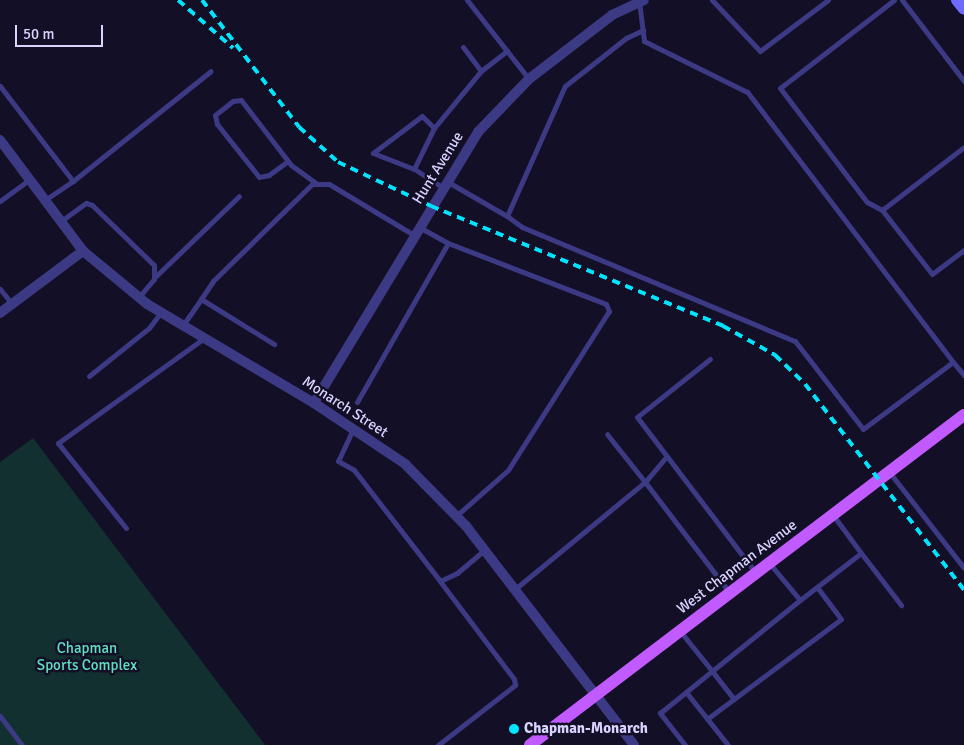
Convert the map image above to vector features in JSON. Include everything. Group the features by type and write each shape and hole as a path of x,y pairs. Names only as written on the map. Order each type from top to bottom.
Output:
{"main road":[{"name":"West Chapman Avenue","path":"530,745 594,694 964,416"}],"street":[{"path":"957,0 964,9"},
{"name":"Hunt Avenue","path":"314,403 444,184 478,132 529,79 612,15 641,1"},
{"name":"Monarch Street","path":"0,140 83,250 138,297 314,403 405,464 456,516 484,550 634,745"},
{"path":"0,313 83,250"}],"lane":[{"path":"467,0 529,79"},
{"path":"712,0 760,51 828,0"},
{"path":"894,0 780,88 867,202 882,210 932,274 964,250"},
{"path":"902,0 964,81"},
{"path":"641,1 644,41 747,92 964,375"},
{"path":"507,216 565,86 626,38 643,30"},
{"path":"463,47 481,71"},
{"path":"414,169 434,128 481,71 507,51"},
{"path":"45,200 73,181 211,72"},
{"path":"0,86 73,181"},
{"path":"288,161 269,176 259,177 216,124 215,115 233,101 241,100 288,161 316,183 329,184 416,231 606,304 609,311 508,470 456,516"},
{"path":"434,128 422,116 373,153 414,169 507,216 522,227 795,341 863,429 953,362"},
{"path":"882,210 964,147"},
{"path":"0,202 30,179"},
{"path":"183,325 220,274 296,197 316,183"},
{"path":"138,297 155,276 239,196"},
{"path":"61,221 86,203 92,206 154,265 155,276"},
{"path":"357,402 448,243"},
{"path":"0,289 12,304"},
{"path":"201,299 274,344"},
{"path":"89,376 150,328 161,312"},
{"path":"126,528 58,443 204,338"},
{"path":"710,359 637,417 756,573"},
{"path":"353,429 338,461 354,470 514,679 515,685 438,745"},
{"path":"606,434 729,593"},
{"path":"514,589 645,482 666,457"},
{"path":"889,472 964,568"},
{"path":"833,515 901,604"},
{"path":"440,581 457,573 484,550"},
{"path":"684,745 660,713 800,600 861,554"},
{"path":"769,563 800,600"},
{"path":"707,719 841,619 817,587"},
{"path":"680,630 734,699"},
{"path":"686,692 728,745"},
{"path":"0,716 22,745"}],"green space":[{"name":"Chapman Sports Complex","path":"33,438 265,745 0,745 0,462"}],"railway":[{"path":"178,0 233,48"},
{"path":"202,0 299,127 338,162 431,206 723,326 775,355 805,384 964,590"}],"place":[{"name":"Chapman-Monarch","path":"514,729"}]}
